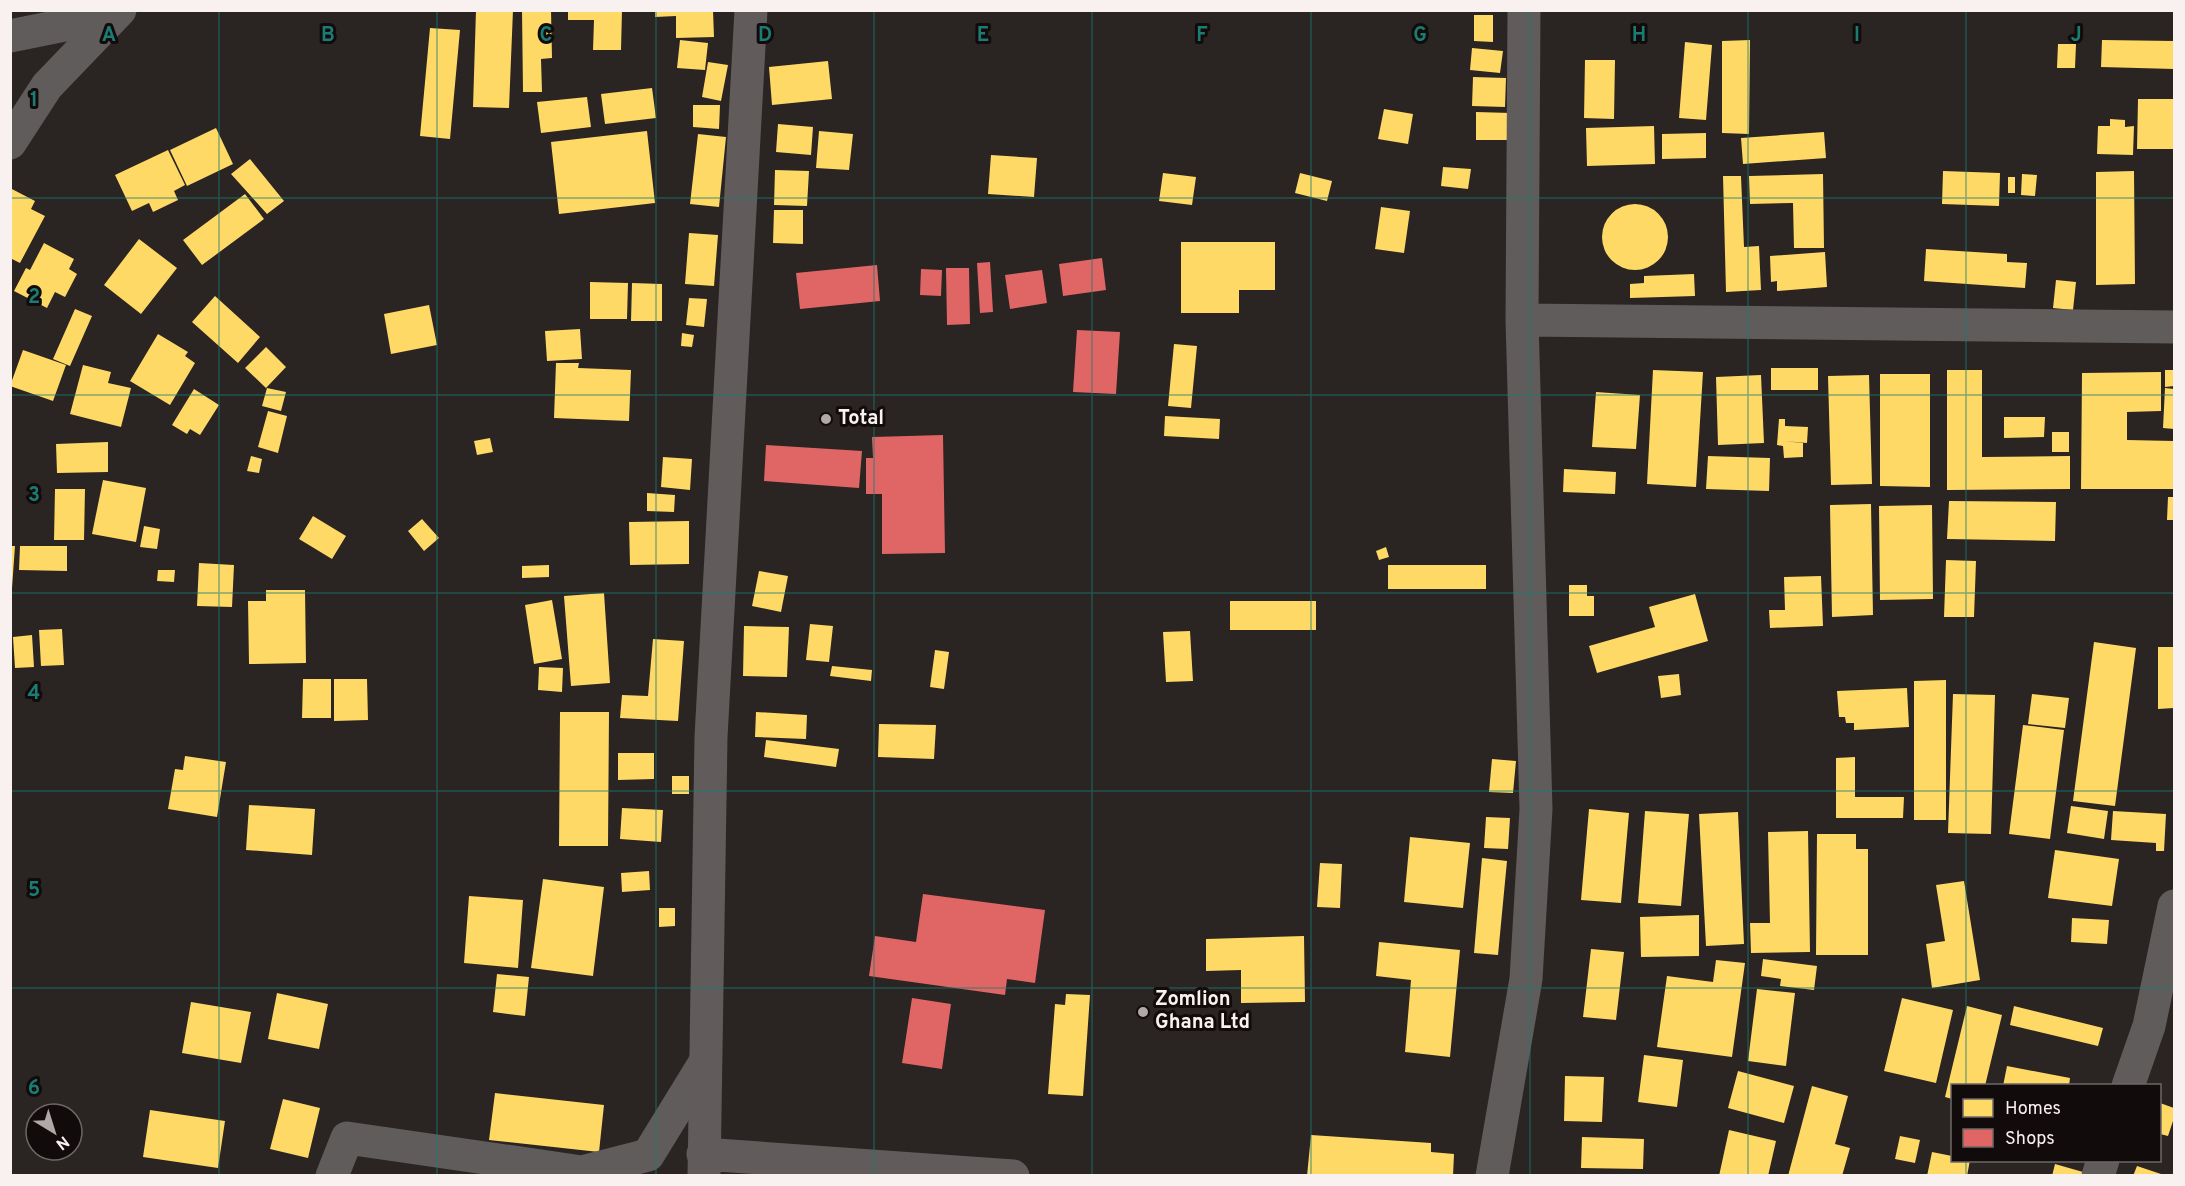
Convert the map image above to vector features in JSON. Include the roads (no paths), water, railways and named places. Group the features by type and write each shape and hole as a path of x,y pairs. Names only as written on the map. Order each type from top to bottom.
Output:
{"main road":[{"path":"750,10 711,736 709,987 704,1064 704,1165 1013,1176"}],"street":[{"path":"1492,1176 1526,979 1536,809 1522,320 1524,10"},
{"path":"10,36 117,13"},
{"path":"10,143 47,86 117,13"},
{"path":"1522,320 2175,327"},
{"path":"2129,1084 2149,1026 2175,906"},
{"path":"332,1176 347,1138 582,1172 648,1155 704,1064"},
{"path":"2097,1176 2103,1162"}],"place":[{"name":"Total","path":"826,419"},
{"name":"Zomlion Ghana Ltd","path":"1143,1012"}]}
